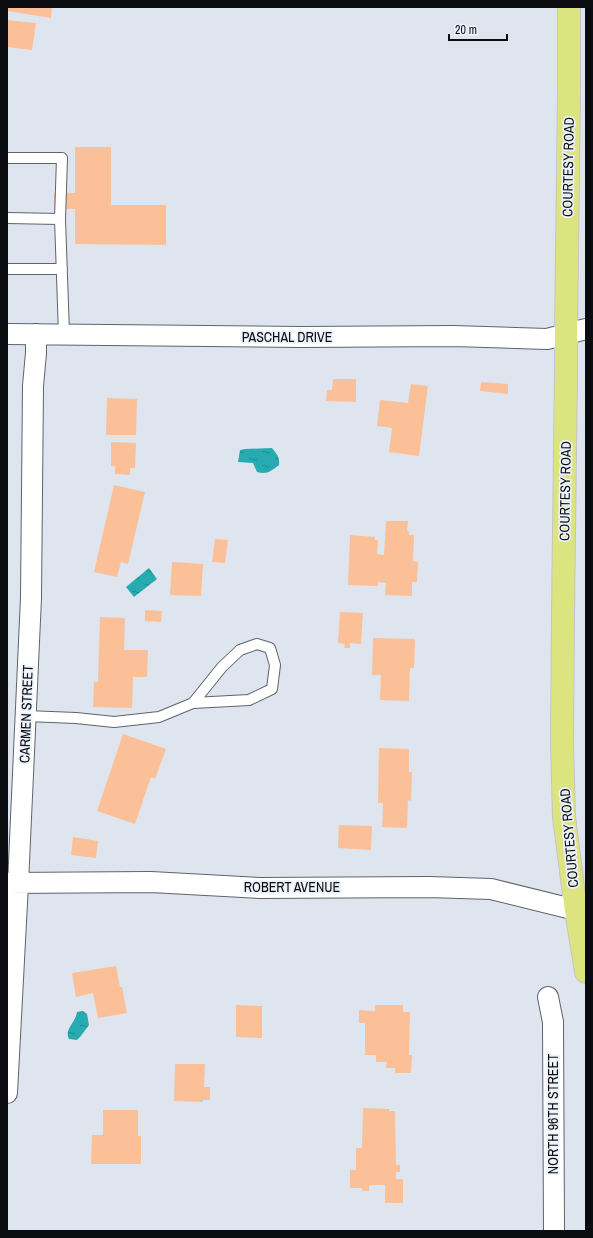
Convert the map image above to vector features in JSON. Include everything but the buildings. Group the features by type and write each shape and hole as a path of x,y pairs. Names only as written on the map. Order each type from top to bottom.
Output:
{"main road":[{"name":"COURTESY ROAD","path":"569,7 569,89 576,332 566,371 562,743 564,817 586,972"}],"street":[{"name":"PASCHAL DRIVE","path":"7,334 302,337 453,336 547,339 576,332"},
{"path":"576,332 586,346"},
{"name":"CARMEN STREET","path":"7,1093 12,883 26,716 31,598 33,386 36,334"},
{"name":"ROBERT AVENUE","path":"12,883 151,882 260,888 430,887 492,889 576,910"},
{"name":"NORTH 96TH STREET","path":"548,997 553,1022 554,1231"}],"lane":[{"path":"7,158 62,158 60,219 64,334"},
{"path":"7,218 60,219"},
{"path":"7,269 62,269"},
{"path":"26,716 76,718 114,722 158,717 193,703 249,700 272,689 275,665 270,648 257,644 240,650 222,667 193,703"}],"water":[{"path":"272,448 278,456 279,465 269,472 257,472 253,463 238,462 240,450"},
{"path":"149,568 157,579 134,597 126,587"},
{"path":"83,1011 87,1014 89,1025 77,1040 69,1039 68,1032 77,1012"}]}
